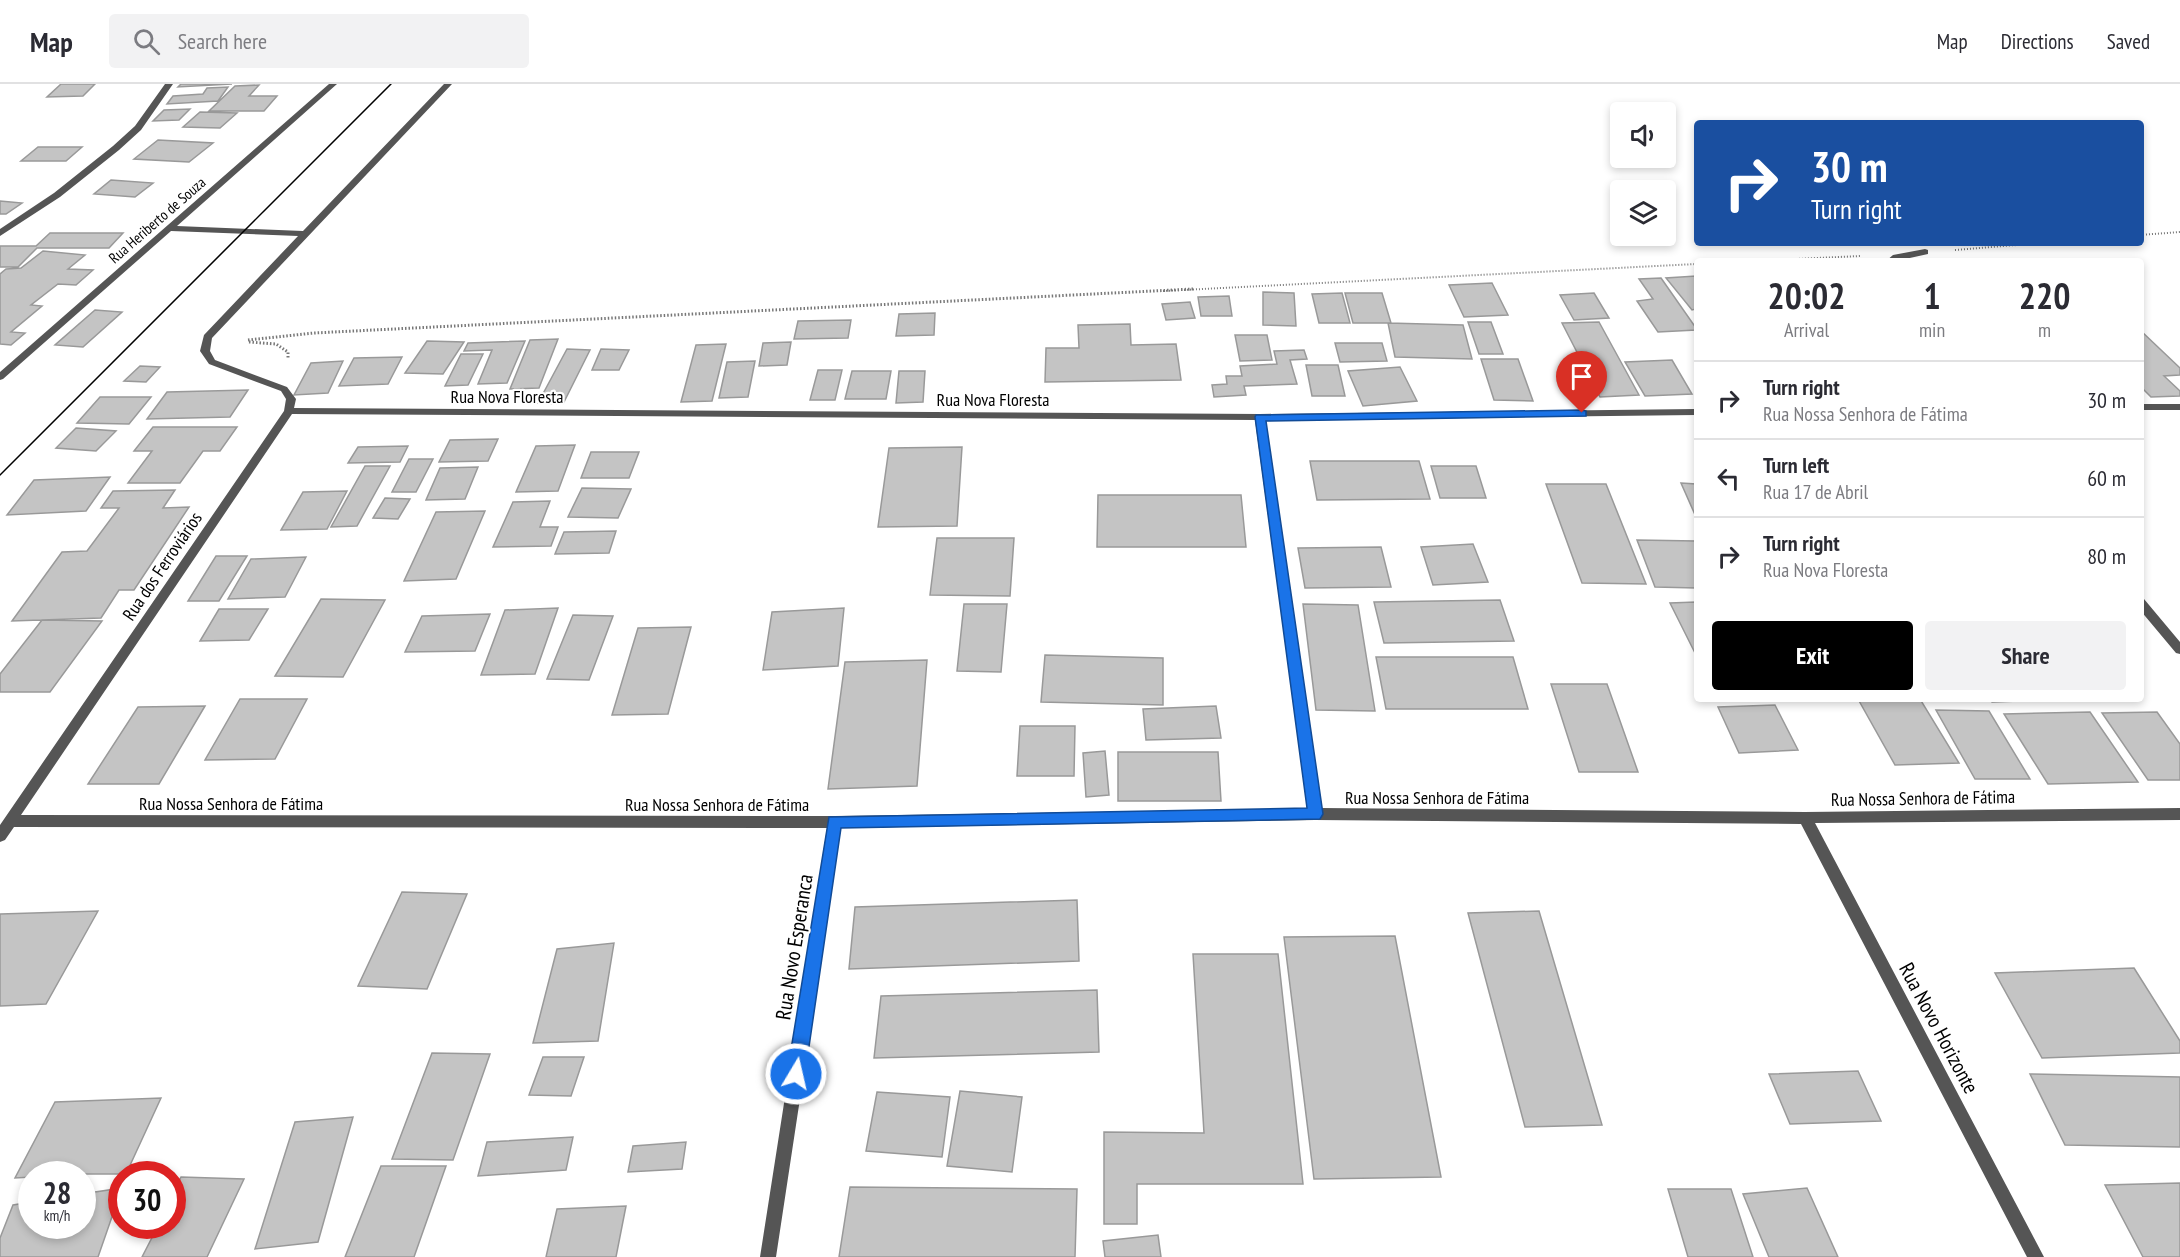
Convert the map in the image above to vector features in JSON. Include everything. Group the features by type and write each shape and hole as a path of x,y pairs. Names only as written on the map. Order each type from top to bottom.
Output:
{"street":[{"path":"0,233 57,195 116,148 138,128 169,84"},
{"name":"Rua Heriberto de Souza","path":"0,377 333,84"},
{"path":"289,411 291,399 284,389 212,362 205,349 207,337 448,84"},
{"path":"169,228 306,234"},
{"path":"1894,258 1925,252"},
{"path":"2144,407 2180,407"},
{"name":"Rua Nova Floresta","path":"289,411 1260,417 1694,412"},
{"name":"Rua dos Ferroviários","path":"0,836 289,411"},
{"path":"1260,417 1315,814"},
{"path":"2144,607 2180,650"},
{"name":"Rua Nossa Senhora de Fátima","path":"10,820 835,822 1315,814 1805,818 2180,814"},
{"name":"Rua Novo Horizonte","path":"1805,818 2036,1257"},
{"name":"Rua Novo Esperanca","path":"768,1257 835,822"}],"path":[{"path":"2144,235 2180,232"},
{"path":"1925,252 2002,246"},
{"path":"1809,258 1867,255"},
{"path":"205,349 314,333 1694,264"}],"building":[{"path":"61,84 95,84 83,96 47,97"},
{"path":"181,84 232,84 178,87"},
{"path":"259,85 249,96 277,96 264,111 209,111 235,86"},
{"path":"228,87 218,101 167,104 173,96 203,94 207,88"},
{"path":"190,109 179,120 153,121 164,110"},
{"path":"200,112 237,113 220,128 183,127"},
{"path":"158,140 213,143 189,162 134,159"},
{"path":"38,147 82,147 66,161 21,161"},
{"path":"111,180 153,183 135,197 94,194"},
{"path":"0,201 22,203 6,214 0,214"},
{"path":"50,233 123,233 109,248 37,248 18,267 0,267 0,246 36,246"},
{"path":"43,251 85,255 68,269 93,270 76,285 58,284 31,305 42,306 11,332 25,333 11,345 0,344 0,274 6,269 21,268"},
{"path":"1694,276 1694,310 1692,310 1666,278"},
{"path":"1661,278 1694,325 1694,330 1658,332 1637,301 1653,299 1639,279"},
{"path":"1492,283 1508,315 1464,317 1449,285"},
{"path":"1263,292 1294,293 1296,326 1263,325"},
{"path":"1342,293 1350,323 1319,323 1312,294"},
{"path":"1345,293 1382,293 1391,323 1353,323"},
{"path":"1594,293 1609,318 1574,320 1560,295"},
{"path":"1229,296 1232,316 1201,316 1198,297"},
{"path":"1190,302 1195,318 1166,320 1162,304"},
{"path":"95,310 122,312 83,347 55,345"},
{"path":"935,313 934,335 896,336 899,314"},
{"path":"851,320 848,338 794,339 798,321"},
{"path":"1468,322 1491,322 1503,354 1479,354"},
{"path":"1599,322 1639,395 1600,397 1562,323"},
{"path":"1388,323 1463,325 1472,359 1395,357"},
{"path":"1130,324 1131,345 1176,344 1181,380 1045,382 1046,348 1079,348 1078,325"},
{"path":"2144,334 2180,368 2180,375 2164,376 2180,391 2180,396 2151,397 2144,390"},
{"path":"1235,335 1267,335 1272,360 1240,361"},
{"path":"558,339 539,388 510,389 530,340"},
{"path":"427,341 464,342 443,374 405,373"},
{"path":"525,341 507,383 478,384 492,350 464,351 468,343"},
{"path":"791,342 787,365 759,366 763,343"},
{"path":"1335,343 1382,343 1387,361 1340,362"},
{"path":"726,344 712,401 681,402 696,345"},
{"path":"567,349 590,350 563,404 538,403"},
{"path":"601,349 629,350 619,370 592,370"},
{"path":"1304,350 1307,359 1290,360 1297,384 1244,386 1246,395 1214,397 1212,385 1227,384 1226,376 1242,376 1240,366 1277,364 1274,351"},
{"path":"461,354 483,354 468,385 445,386"},
{"path":"402,357 388,384 339,386 354,358"},
{"path":"1481,359 1518,359 1533,401 1494,400"},
{"path":"1672,360 1692,394 1645,396 1625,362"},
{"path":"343,361 328,393 294,395 311,363"},
{"path":"755,361 748,397 719,398 727,362"},
{"path":"1306,365 1338,365 1345,396 1312,396"},
{"path":"140,366 160,367 146,382 124,381"},
{"path":"1400,367 1417,401 1363,406 1348,371"},
{"path":"818,370 842,370 835,400 810,400"},
{"path":"852,371 891,371 886,399 845,399"},
{"path":"899,371 925,371 923,402 896,403"},
{"path":"248,390 230,417 147,419 167,392"},
{"path":"100,397 151,397 129,424 77,423"},
{"path":"153,427 237,427 220,451 203,451 180,483 128,483 152,451 134,451"},
{"path":"76,428 116,431 96,451 56,448"},
{"path":"498,439 488,461 439,462 450,440"},
{"path":"575,445 558,491 516,492 536,446"},
{"path":"408,446 400,462 348,463 358,447"},
{"path":"962,447 957,526 878,527 889,448"},
{"path":"591,452 639,452 629,478 581,478"},
{"path":"409,459 433,459 416,492 392,492"},
{"path":"1310,461 1419,461 1430,499 1317,500"},
{"path":"365,466 390,466 357,526 331,527"},
{"path":"1431,466 1476,466 1486,498 1440,498"},
{"path":"478,467 465,499 426,500 440,468"},
{"path":"110,477 86,511 7,515 34,480"},
{"path":"1681,483 1694,484 1694,512"},
{"path":"1546,484 1606,484 1646,584 1582,583"},
{"path":"582,488 631,489 618,518 568,517"},
{"path":"175,490 163,508 189,507 134,590 119,590 101,618 12,621 62,552 87,551 119,508 101,508 113,491"},
{"path":"347,491 327,529 281,530 303,492"},
{"path":"1098,495 1241,495 1246,547 1097,547"},
{"path":"385,498 410,499 398,519 373,518"},
{"path":"550,501 540,527 558,527 551,546 493,547 513,502"},
{"path":"485,511 456,579 404,581 436,512"},
{"path":"616,531 609,553 555,554 564,532"},
{"path":"937,538 1014,538 1010,596 930,595"},
{"path":"1637,540 1694,541 1694,588 1655,587"},
{"path":"1473,544 1488,582 1433,585 1421,547"},
{"path":"1381,547 1391,587 1305,588 1298,548"},
{"path":"216,556 247,556 219,601 188,601"},
{"path":"306,557 285,597 228,599 251,559"},
{"path":"321,599 385,600 343,677 275,676"},
{"path":"1500,600 1514,641 1384,643 1374,602"},
{"path":"1694,602 1694,651 1670,603"},
{"path":"964,604 1007,604 1001,672 957,671"},
{"path":"1303,604 1358,605 1375,711 1316,710"},
{"path":"558,608 535,674 481,675 505,610"},
{"path":"844,608 838,666 763,670 772,612"},
{"path":"219,609 268,609 249,640 200,641"},
{"path":"490,614 475,651 405,652 422,616"},
{"path":"573,615 613,616 589,680 547,679"},
{"path":"42,620 102,621 50,692 0,692 0,674"},
{"path":"691,627 668,714 612,715 638,628"},
{"path":"1045,655 1163,658 1163,705 1041,702"},
{"path":"1376,657 1513,657 1528,709 1386,709"},
{"path":"927,660 917,786 828,789 845,662"},
{"path":"1551,684 1607,684 1638,772 1579,772"},
{"path":"240,699 307,699 275,759 205,760"},
{"path":"1860,702 1922,702 1959,763 1895,765"},
{"path":"1775,705 1798,750 1739,753 1718,707"},
{"path":"205,706 159,784 88,784 138,707"},
{"path":"1216,706 1221,738 1146,740 1143,709"},
{"path":"1936,710 1989,711 2030,779 1975,779"},
{"path":"2090,712 2138,782 2048,784 2004,714"},
{"path":"2157,712 2180,744 2180,780 2148,780 2102,713"},
{"path":"1020,726 1075,726 1074,776 1017,776"},
{"path":"1105,751 1109,795 1086,797 1083,753"},
{"path":"1118,752 1218,752 1221,801 1118,801"},
{"path":"402,892 467,894 427,989 358,986"},
{"path":"1077,900 1079,961 849,969 855,907"},
{"path":"98,911 46,1004 0,1006 0,914"},
{"path":"1539,911 1602,1125 1525,1127 1468,913"},
{"path":"1395,936 1441,1177 1314,1179 1284,937"},
{"path":"614,943 598,1041 533,1043 557,949"},
{"path":"1193,954 1278,954 1303,1184 1137,1184 1137,1224 1104,1224 1104,1132 1204,1133"},
{"path":"2134,968 2180,1041 2180,1053 2042,1058 1995,973"},
{"path":"1097,990 1099,1052 874,1058 881,996"},
{"path":"432,1053 490,1054 453,1160 392,1159"},
{"path":"543,1057 584,1057 571,1096 529,1095"},
{"path":"1858,1071 1881,1121 1790,1124 1769,1074"},
{"path":"2030,1074 2180,1077 2180,1147 2065,1145"},
{"path":"960,1091 1022,1097 1012,1172 947,1166"},
{"path":"877,1092 950,1097 942,1157 866,1151"},
{"path":"161,1098 132,1161 108,1161 108,1174 96,1174 96,1161 24,1161 55,1102"},
{"path":"353,1117 318,1242 255,1249 295,1122"},
{"path":"573,1137 566,1170 478,1176 487,1142"},
{"path":"686,1142 682,1169 628,1172 633,1146"},
{"path":"381,1166 446,1166 414,1257 345,1257"},
{"path":"186,1177 244,1179 207,1257 142,1257 151,1239 186,1239"},
{"path":"2180,1183 2180,1257 2143,1257 2105,1185"},
{"path":"850,1187 1077,1189 1075,1257 839,1257"},
{"path":"1807,1188 1838,1257 1769,1257 1743,1194"},
{"path":"1668,1189 1731,1189 1753,1257 1688,1257"},
{"path":"108,1190 108,1228 98,1257 0,1257 0,1238 13,1205 18,1204 18,1239 96,1239 96,1192"},
{"path":"626,1206 616,1257 546,1257 557,1209"},
{"path":"1158,1235 1161,1257 1105,1257 1103,1241"}],"tram line":[{"path":"0,475 391,84"}],"route":[{"path":"796,1074 835,822 1315,814 1260,417 1582,413"}]}
